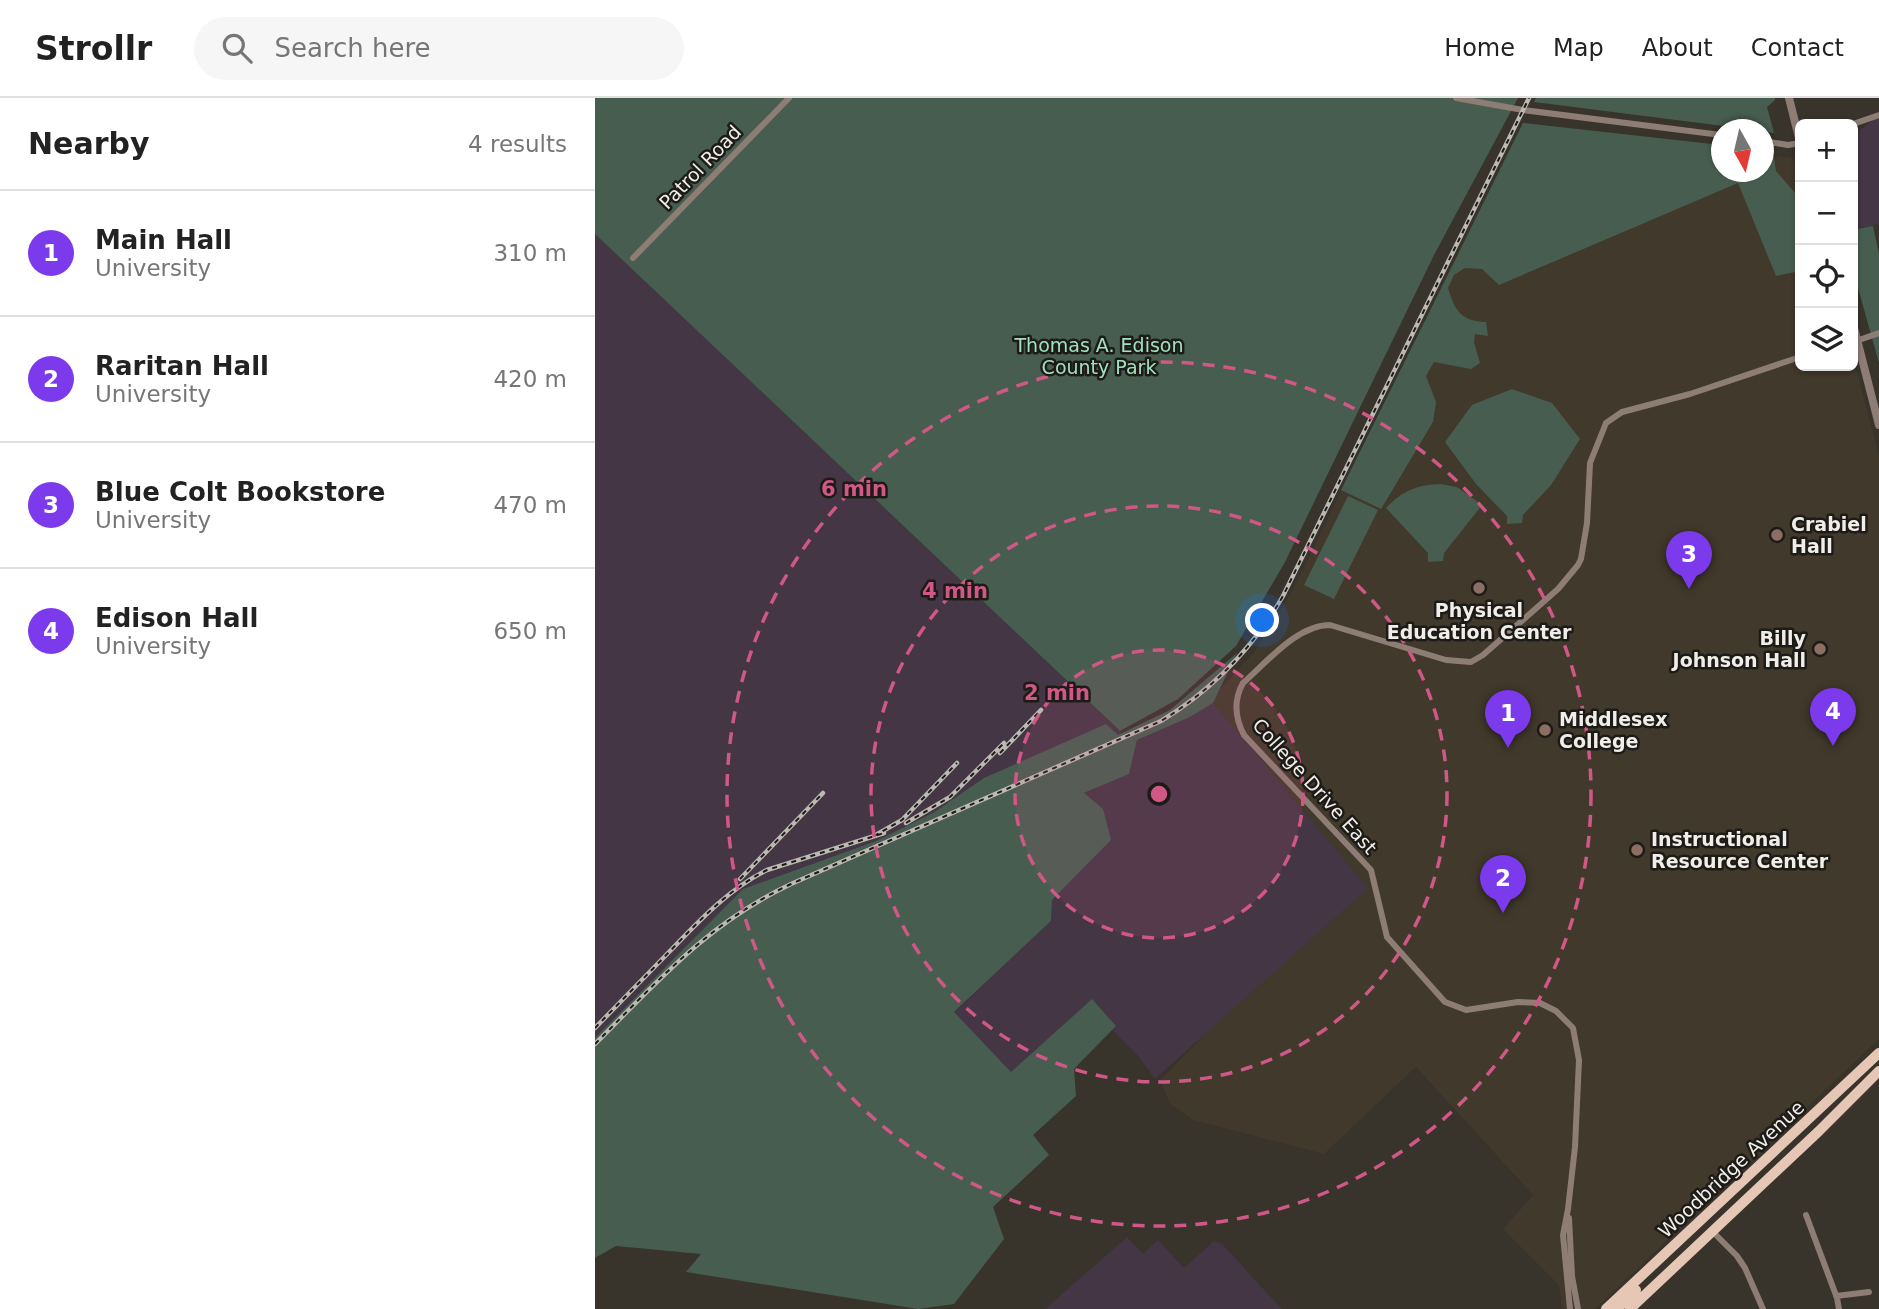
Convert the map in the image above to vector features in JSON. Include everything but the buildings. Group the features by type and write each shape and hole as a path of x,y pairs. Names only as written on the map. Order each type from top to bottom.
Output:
{"main road":[{"name":"Woodbridge Avenue","path":"1606,1309 1878,1054"},
{"name":"Woodbridge Avenue","path":"1630,1309 1879,1071"},
{"path":"1617,1309 1658,1262"}],"street":[{"name":"Patrol Road","path":"633,258 789,98"},
{"path":"1457,98 1523,110 1711,134"},
{"path":"1789,98 1795,123"},
{"path":"1858,122 1879,115"},
{"path":"1774,143 1795,144"},
{"path":"1858,338 1879,333"},
{"path":"1858,350 1879,425"},
{"name":"College Drive East","path":"1570,1309 1563,1235 1575,1147 1579,1060 1575,1034 1569,1022 1540,1003 1518,1002 1467,1010 1454,1007 1438,995 1387,937 1371,870 1244,735 1236,713 1238,692 1243,683 1296,636 1319,625 1330,625 1446,660 1471,662 1483,655 1558,589 1578,565 1587,523 1590,463 1606,423 1622,412 1690,394 1795,357"},
{"path":"1568,1209 1572,1276 1578,1309"},
{"path":"1806,1215 1839,1309"},
{"path":"1712,1231 1745,1268 1763,1309"},
{"path":"1836,1296 1869,1292"}],"shaded area":[{"path":"1879,115 1879,224 1859,230 1858,227 1858,132"},
{"name":"Middlesex College","path":"1523,123 1711,147 1711,182 1774,182 1774,155 1793,158 1795,371 1857,371 1879,456 1879,1039 1595,1309 1562,1309 1559,1285 1503,1229 1533,1195 1416,1067 1324,1154 1193,1120 1170,1104 1160,1080 1346,890 1200,711 1255,651 1292,591"},
{"path":"595,234 1133,744 595,1057"},
{"path":"1213,703 1368,888 1155,1079 1140,1058 1112,1030 1116,1026 1011,1073 954,1013 1051,921 1052,900 1111,840 1083,794 1129,773 1137,740 1190,717"},
{"path":"1127,1237 1143,1254 1158,1240 1184,1268 1214,1241 1222,1244 1282,1309 1045,1309"}],"green space":[{"name":"Thomas A. Edison County Park","path":"595,98 1518,98 1434,255 1285,562 1236,646 1178,699 1120,731 595,234"},
{"path":"1536,98 1775,98 1767,107 1770,119 1711,119 1711,124 1534,102"},
{"path":"1523,123 1711,144 1711,182 1774,182 1774,158 1776,171 1795,193 1795,272 1776,276 1738,183 1499,285 1482,269 1465,268 1454,275 1448,288 1460,313 1471,320 1486,322 1488,336 1475,334 1474,342 1480,363 1471,369 1434,362 1426,376 1436,402 1433,422 1381,509 1341,490"},
{"path":"1873,226 1879,254 1879,363 1858,288 1858,229"},
{"path":"1512,389 1552,403 1580,439 1551,485 1523,515 1522,523 1507,524 1507,516 1476,484 1445,442 1472,405"},
{"path":"1440,484 1457,487 1482,505 1444,553 1443,561 1428,562 1428,553 1386,508 1410,490"},
{"path":"1348,496 1378,510 1334,599 1304,585"},
{"path":"1237,653 1213,703 1190,717 1137,740 1129,774 1084,793 1103,809 1111,840 1052,900 1051,921 954,1012 1011,1072 1092,999 1116,1026 1074,1069 1076,1096 1033,1135 1049,1155 993,1207 1004,1239 954,1304 918,1309 686,1272 701,1254 616,1246 595,1258 595,1038 743,889 876,841 933,813 984,778 1106,724 1118,735 1170,710"}],"railway":[{"path":"595,1044 685,955 709,935 761,900 791,884 1161,721 1197,696 1230,666 1258,633 1283,596 1529,98"},
{"path":"1000,753 1041,710"},
{"path":"906,823 950,797 1004,743"},
{"path":"874,836 902,820 957,763"},
{"path":"740,879 823,793"},
{"path":"595,1028 705,916 740,886 767,870 884,833"}],"place":[{"name":"Crabiel Hall","path":"1777,535"},
{"name":"Physical Education Center","path":"1479,588"},
{"name":"Blue Colt Bookstore","path":"1689,589"},
{"name":"Billy Johnson Hall","path":"1820,649"},
{"name":"Middlesex College","path":"1545,730"},
{"name":"Edison Hall","path":"1833,746"},
{"name":"Main Hall","path":"1508,748"},
{"name":"Instructional Resource Center","path":"1637,850"},
{"name":"Raritan Hall","path":"1503,913"}]}
